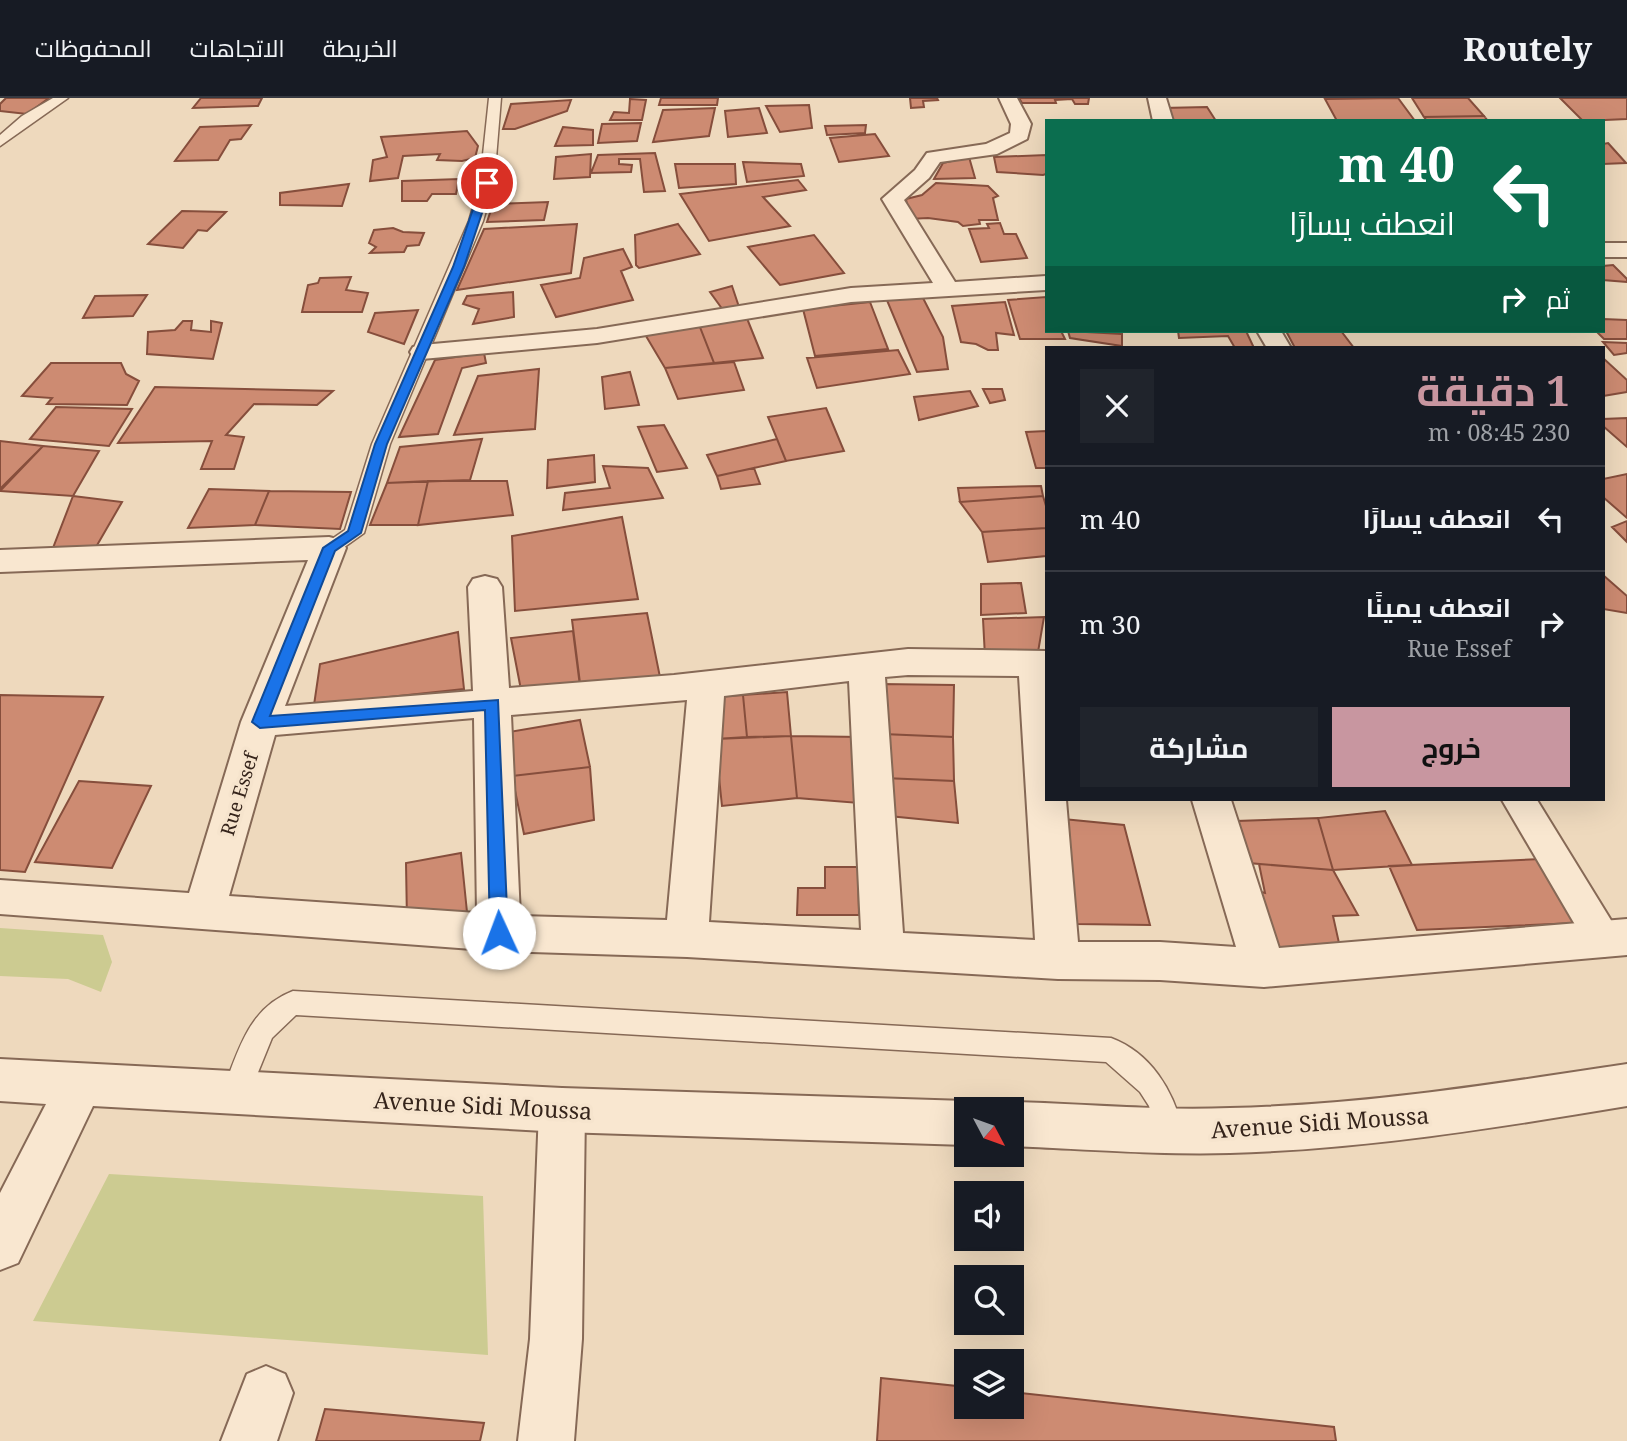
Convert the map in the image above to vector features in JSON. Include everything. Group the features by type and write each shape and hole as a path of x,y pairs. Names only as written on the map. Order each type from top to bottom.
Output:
{"street":[{"path":"947,288 893,199 922,174 934,157 1011,142 1020,135 1021,124 1008,98"},
{"path":"1157,98 1162,119"},
{"path":"1605,250 1627,250"},
{"path":"422,352 597,336 851,295 1045,283"},
{"path":"0,561 330,548"},
{"name":"Rue Essef","path":"204,911 260,722 330,548"},
{"path":"485,587 492,704 499,933"},
{"path":"260,722 706,685 908,662 1041,664 1045,734"},
{"path":"866,667 883,951"},
{"path":"687,939 706,685"},
{"path":"1049,801 1058,960"},
{"path":"1212,801 1264,968"},
{"path":"0,897 499,933 687,939 1058,960 1160,961 1264,968 1615,939 1520,801"},
{"name":"Avenue Sidi Moussa","path":"0,1080 562,1110 954,1123"},
{"name":"Avenue Sidi Moussa","path":"1024,1124 1228,1131 1342,1125 1438,1115 1627,1085"},
{"path":"0,1245 80,1086"},
{"path":"546,1441 556,1339 562,1110"}],"lane":[{"path":"0,142 27,119 62,98"},
{"name":"Rue Essef","path":"330,548 354,533 381,444 476,221 487,183 495,98"},
{"path":"236,1093 261,1028 268,1018 293,1003 1111,1050 1131,1062 1153,1085 1166,1111 1169,1129"}],"shaded area":[{"path":"0,928 103,935 112,962 101,992 68,979 0,976"},
{"path":"109,1174 483,1196 488,1355 33,1321"}],"building":[{"path":"6,98 49,98 27,114 0,111 0,104"},
{"path":"201,98 262,98 258,106 193,108"},
{"path":"661,98 718,98 717,105 659,105"},
{"path":"910,98 938,100 923,101 924,107 911,108"},
{"path":"1019,98 1089,98 1088,104 1075,104 1072,99 1055,100 1056,103 1022,103"},
{"path":"1398,98 1414,119 1336,119 1325,99"},
{"path":"1412,98 1468,98 1484,116 1424,117"},
{"path":"1560,98 1627,98 1627,119 1581,119"},
{"path":"630,99 646,100 642,120 610,120 614,112 629,113"},
{"path":"571,100 567,111 515,129 503,129 511,104"},
{"path":"809,105 812,128 780,132 766,106"},
{"path":"1207,107 1215,119 1166,119 1163,108"},
{"path":"715,108 709,136 653,142 663,110"},
{"path":"759,108 767,133 728,137 725,111"},
{"path":"1484,116 1486,119 1426,119 1424,117"},
{"path":"641,123 637,141 598,143 602,124"},
{"path":"251,125 241,139 230,140 218,160 175,161 200,127"},
{"path":"866,125 865,133 827,135 825,126"},
{"path":"563,127 593,130 593,145 555,146"},
{"path":"467,131 478,146 475,158 462,161 437,160 440,154 403,156 398,178 370,181 373,160 387,157 381,137"},
{"path":"875,134 889,156 839,162 830,138"},
{"path":"1608,143 1626,163 1605,164 1605,144"},
{"path":"655,153 665,191 644,192 640,159 619,159 619,164 632,165 631,172 591,173 598,155"},
{"path":"591,154 590,177 554,179 556,157"},
{"path":"1045,155 1045,174 997,172 994,157"},
{"path":"969,157 975,178 934,179 943,163"},
{"path":"743,162 801,164 804,176 747,182"},
{"path":"675,164 735,164 736,184 679,188"},
{"path":"459,179 456,194 432,194 427,201 402,201 402,181"},
{"path":"798,180 806,190 763,197 790,226 709,241 680,194"},
{"path":"936,183 988,186 998,196 993,198 998,220 979,220 980,224 963,226 958,222 928,218 909,219 906,199 922,195"},
{"path":"349,184 342,206 280,205 280,193"},
{"path":"548,202 544,220 487,222 493,204"},
{"path":"182,211 226,212 207,231 198,230 183,248 148,244"},
{"path":"1000,223 1004,234 1016,234 1027,258 981,262 969,229 989,228 987,224"},
{"path":"577,224 571,273 457,290 484,229"},
{"path":"678,224 700,254 639,268 636,265 635,235"},
{"path":"393,228 403,232 424,233 419,245 407,246 404,252 370,253 376,247 369,243 374,230"},
{"path":"814,235 844,273 780,285 748,247"},
{"path":"623,249 632,267 621,271 633,300 556,317 541,285 580,278 584,258"},
{"path":"1613,265 1627,282 1605,280 1605,266"},
{"path":"351,277 346,290 368,293 362,312 302,312 308,285 318,283 320,278"},
{"path":"732,286 739,307 723,310 710,292"},
{"path":"513,292 514,317 473,324 479,309 463,304 467,296"},
{"path":"147,295 133,316 83,318 95,296"},
{"path":"1045,297 1045,333 1062,333 1065,339 1020,339 1008,300"},
{"path":"886,298 923,298 943,337 948,369 917,372"},
{"path":"870,302 888,349 815,356 803,309"},
{"path":"1005,302 1014,335 996,333 998,350 988,350 976,344 961,342 952,306"},
{"path":"418,310 404,344 368,332 375,313"},
{"path":"746,316 763,358 714,363 698,322"},
{"path":"1605,319 1627,320 1627,339 1604,339 1598,333 1605,333"},
{"path":"183,321 192,321 191,330 211,332 211,321 222,323 213,359 147,354 148,332 175,330"},
{"path":"698,322 714,363 665,368 643,331"},
{"path":"1069,333 1122,334 1122,346 1070,338"},
{"path":"1178,333 1247,333 1253,346 1234,346 1228,336 1179,338"},
{"path":"1287,333 1343,333 1352,346 1294,346"},
{"path":"1603,342 1627,343 1627,353 1614,355"},
{"path":"898,350 910,374 817,388 807,358"},
{"path":"484,353 486,363 462,368 438,434 399,437 435,360"},
{"path":"1605,360 1627,380 1627,392 1605,396"},
{"path":"734,362 744,390 678,399 665,368"},
{"path":"51,363 121,363 126,374 139,381 127,405 47,404 52,398 22,396"},
{"path":"539,369 535,429 454,435 478,376"},
{"path":"630,372 639,405 605,409 602,377"},
{"path":"155,387 333,391 317,405 254,404 226,435 244,437 234,469 201,469 212,441 118,443"},
{"path":"983,389 1002,389 1005,400 990,403"},
{"path":"970,391 978,406 919,420 914,397"},
{"path":"56,407 132,409 109,446 30,439"},
{"path":"826,408 844,451 786,461 768,417"},
{"path":"1627,418 1627,447 1605,428 1605,419"},
{"path":"664,425 687,468 657,472 638,427"},
{"path":"1045,431 1045,468 1036,468 1026,432"},
{"path":"482,439 470,480 387,483 400,447"},
{"path":"777,439 786,461 717,476 707,455"},
{"path":"0,441 43,446 0,489"},
{"path":"43,446 99,451 73,496 0,491"},
{"path":"594,455 595,482 547,488 548,460"},
{"path":"603,466 648,468 663,498 563,510 565,493 610,488"},
{"path":"754,468 760,484 721,489 717,476"},
{"path":"1627,474 1627,518 1605,499 1605,479"},
{"path":"428,481 507,481 513,515 418,525"},
{"path":"428,481 418,525 370,525 387,483"},
{"path":"1041,486 1043,496 960,502 958,488"},
{"path":"209,489 269,491 255,525 188,528"},
{"path":"269,491 351,492 340,529 255,525"},
{"path":"73,496 122,502 96,547 53,548"},
{"path":"1043,496 1045,528 982,532 960,502"},
{"path":"622,517 638,599 515,611 512,536"},
{"path":"1627,521 1627,542 1612,527"},
{"path":"1045,528 1045,556 988,562 982,532"},
{"path":"1605,577 1627,596 1627,613 1605,609"},
{"path":"1021,583 1026,613 981,615 981,584"},
{"path":"647,613 662,687 581,691 572,620"},
{"path":"1044,617 1037,658 985,657 983,619"},
{"path":"573,631 580,686 522,695 511,638"},
{"path":"458,632 464,689 314,705 320,664"},
{"path":"881,684 954,685 953,737 883,734"},
{"path":"787,692 791,736 747,737 743,695"},
{"path":"0,695 103,697 25,872 0,870"},
{"path":"743,695 747,737 715,739 712,697"},
{"path":"580,720 590,767 512,776 509,732"},
{"path":"883,734 953,737 954,781 884,778"},
{"path":"791,736 861,737 859,803 797,798"},
{"path":"791,736 797,798 722,806 715,739"},
{"path":"590,767 594,820 524,834 512,776"},
{"path":"884,778 954,781 958,823 889,816"},
{"path":"79,781 151,786 112,868 35,862"},
{"path":"1385,811 1412,865 1333,870 1318,818"},
{"path":"1318,818 1333,870 1248,863 1237,821"},
{"path":"1063,819 1124,825 1150,925 1076,924"},
{"path":"461,853 468,922 407,922 406,863"},
{"path":"1541,859 1577,923 1417,930 1389,866"},
{"path":"1259,864 1333,870 1358,915 1333,916 1339,943 1271,950 1252,890 1265,893"},
{"path":"825,867 858,867 859,915 797,915 798,888 825,888"},
{"path":"881,1378 954,1386 954,1419 1024,1419 1024,1393 1334,1427 1336,1441 877,1441"},
{"path":"325,1409 484,1423 480,1441 316,1441"}],"route":[{"path":"487,183 458,267 381,444 354,533 330,548 260,722 492,704 499,933"}]}
